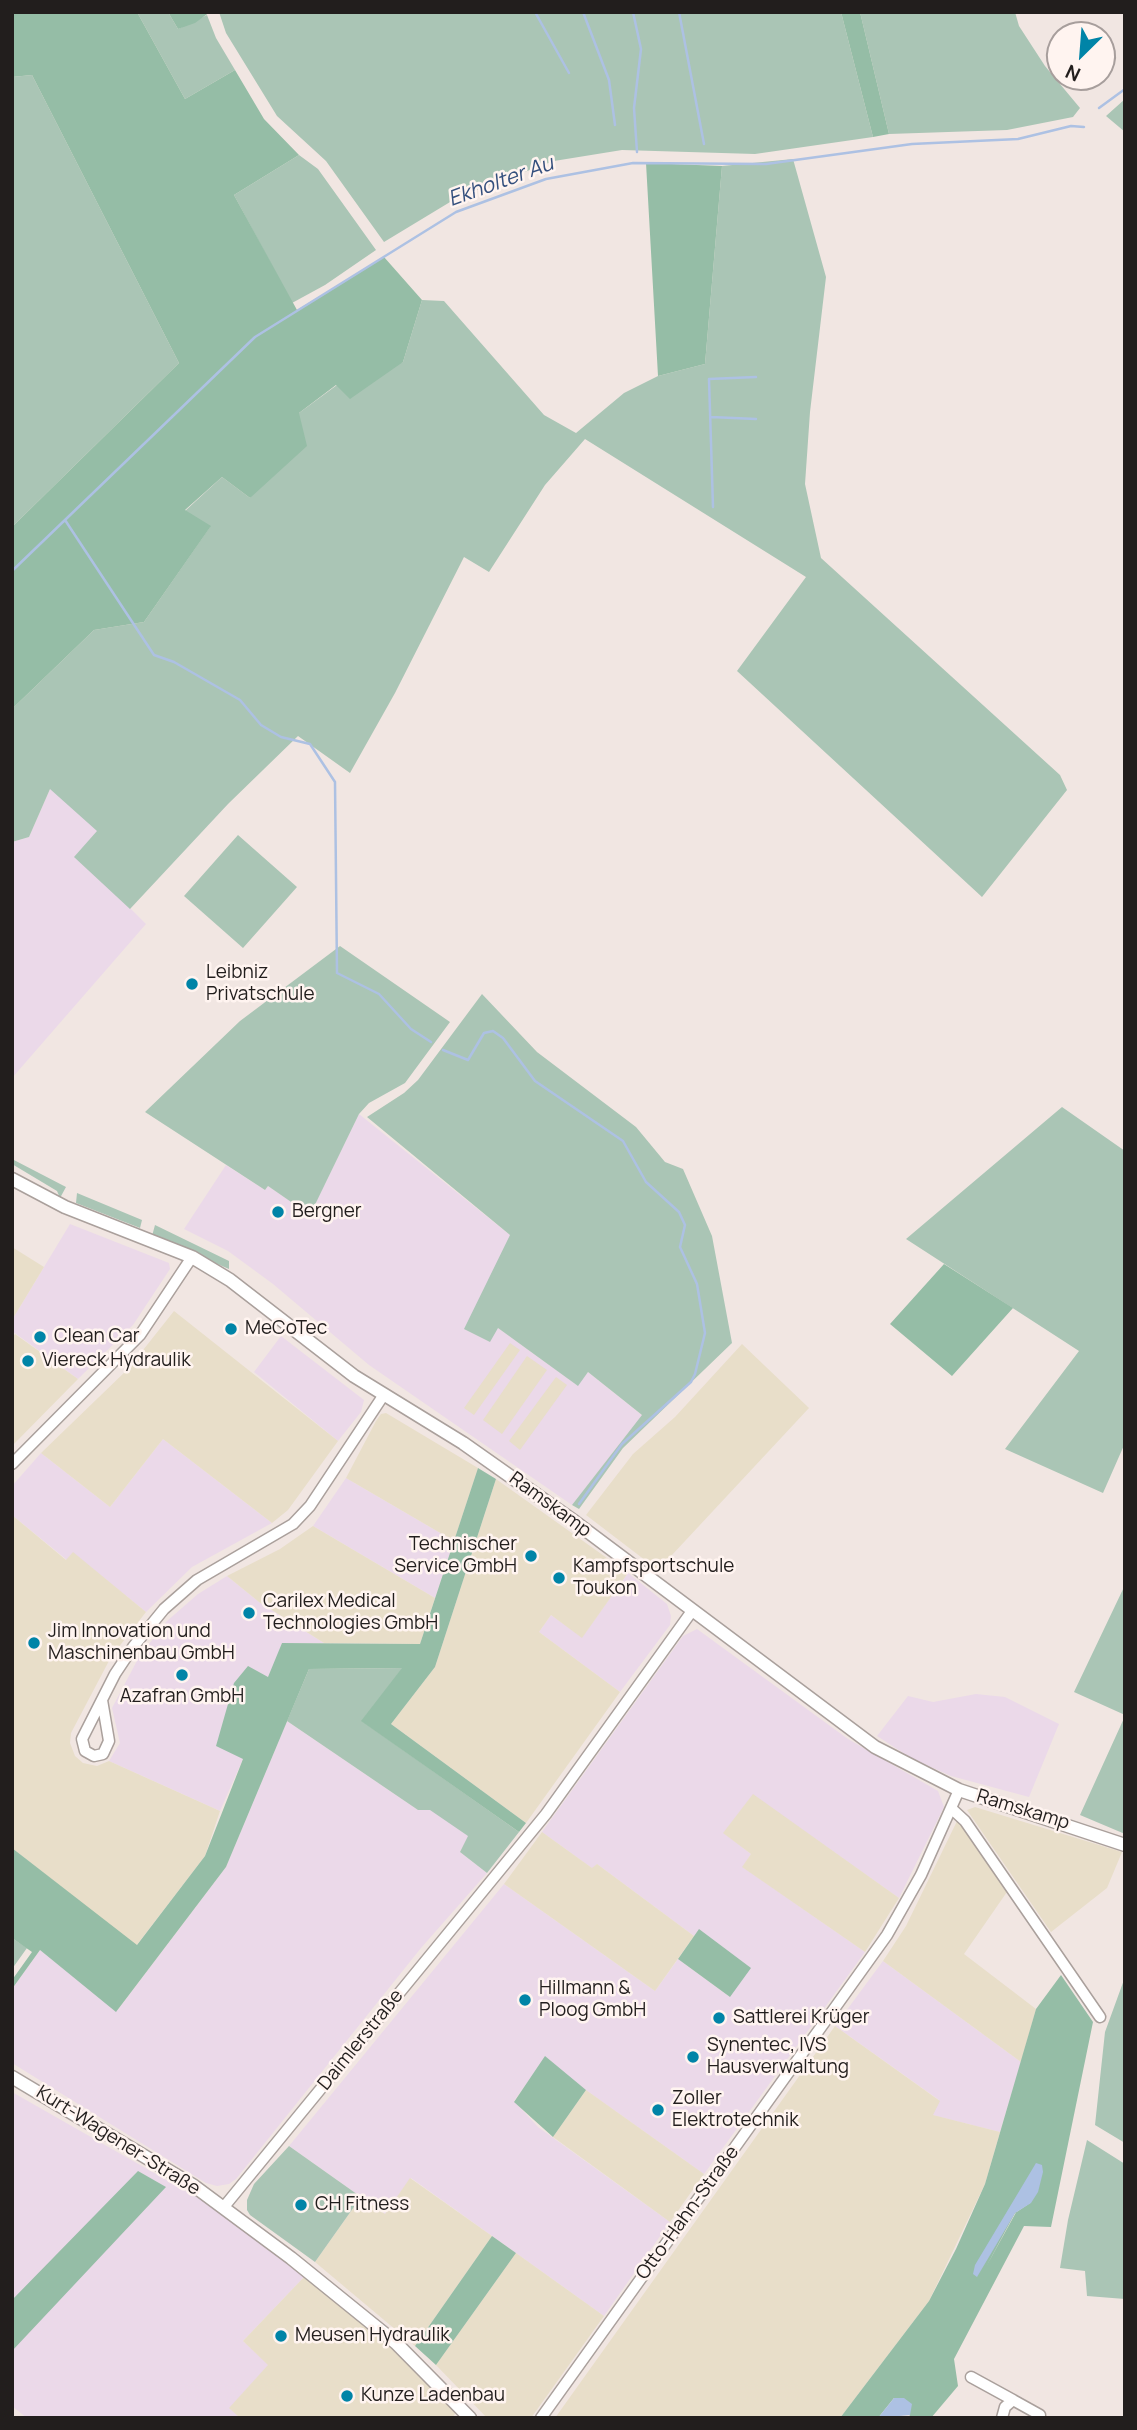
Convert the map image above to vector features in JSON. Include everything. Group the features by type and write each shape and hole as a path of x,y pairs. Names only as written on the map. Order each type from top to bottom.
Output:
{"street":[{"name":"Ramskamp","path":"12,1179 70,1209 192,1257 239,1286 383,1396 491,1462 875,1746 959,1790 1125,1845"},
{"path":"12,1464 140,1335 192,1257"},
{"path":"102,1700 128,1654 179,1594 216,1567 274,1537 301,1516 383,1396"},
{"name":"Daimlerstraße","path":"223,2208 546,1814 692,1611"},
{"name":"Otto-Hahn-Straße","path":"541,2418 887,1935 917,1882 959,1790"},
{"name":"Ramskamp","path":"952,1809 965,1821 1100,2017"},
{"name":"Kurt-Wagener-Straße","path":"12,2077 186,2181 223,2208"},
{"path":"223,2208 299,2264 396,2343 470,2418"},
{"path":"971,2376 1041,2417"},
{"path":"1002,2418 1005,2407 1013,2400"}],"shaded area":[{"path":"50,789 228,804 130,908 146,924 12,1078 12,842 29,837"},
{"path":"359,1114 510,1235 498,1328 577,1385 588,1372 643,1416 572,1505 369,1365 273,1284 228,1251 184,1229 226,1165 265,1190 268,1186 310,1214"},
{"path":"70,1224 169,1263 170,1269 133,1325 78,1379 12,1331 12,1320"},
{"path":"12,1247 44,1267 12,1320"},
{"path":"174,1311 338,1441 288,1510 272,1523 163,1439 110,1507 41,1453 128,1369"},
{"path":"15,1334 78,1379 12,1446 12,1338"},
{"path":"281,1336 364,1400 361,1412 338,1441 254,1372"},
{"path":"510,1343 520,1350 474,1415 464,1408"},
{"path":"742,1344 809,1408 658,1570 586,1515 633,1454 675,1417"},
{"path":"527,1356 547,1370 502,1434 483,1420"},
{"path":"556,1377 567,1385 520,1450 509,1441"},
{"path":"386,1413 478,1468 454,1541 346,1478 376,1421 381,1414"},
{"path":"163,1439 272,1523 192,1567 146,1612 73,1553 67,1560 12,1515 12,1486 41,1453 110,1507"},
{"path":"346,1478 454,1541 435,1598 313,1526"},
{"path":"496,1479 628,1573 582,1638 551,1615 539,1632 620,1692 526,1823 391,1724 435,1667"},
{"path":"12,1515 66,1560 73,1552 146,1612 111,1657 71,1733 70,1743 75,1756 83,1763 97,1766 109,1761 220,1811 205,1856 136,1946 12,1848"},
{"path":"313,1526 435,1598 420,1644 324,1643 259,1602 227,1576 280,1549"},
{"path":"628,1573 667,1604 671,1616 670,1625 620,1692 539,1632 551,1615 582,1637"},
{"path":"227,1576 259,1602 324,1643 282,1643 243,1759 220,1811 109,1761 120,1743 112,1708 139,1657 167,1621 198,1594"},
{"path":"697,1629 848,1739 938,1791 944,1807 899,1898 753,1795 724,1833 751,1854 743,1867 865,1952 704,2174 573,2081 546,2057 514,2101 538,2127 670,2222 604,2316 411,2178 385,2214 289,2146 504,1884 655,1991 678,1959 730,1997 699,1930 694,1936 597,1864 593,1869 542,1832 683,1636"},
{"path":"976,1694 1005,1697 1059,1724 1029,1797 951,1776 911,1758 877,1736 908,1696 933,1702"},
{"path":"287,1721 418,1810 430,1809 469,1836 460,1852 487,1873 421,1948 236,2179 229,2184 217,2186 206,2183 12,2063 12,1989 40,1950 117,2011 226,1867"},
{"path":"753,1794 899,1898 865,1952 742,1867 751,1854 723,1833"},
{"path":"975,1807 1122,1852 1107,1888 1051,1932 967,1810"},
{"path":"958,1819 1009,1889 964,1954 1036,2009 1021,2062 883,1961 906,1926"},
{"path":"542,1832 592,1868 597,1864 694,1936 655,1991 504,1884"},
{"path":"883,1961 1021,2062 1000,2132 932,2115 939,2100 835,2026"},
{"path":"835,2026 940,2101 933,2115 1000,2132 985,2184 929,2301 840,2418 555,2418"},
{"path":"586,2090 704,2174 670,2222 553,2137"},
{"path":"12,2092 219,2210 305,2276 243,2341 269,2365 230,2408 240,2418 27,2418 12,2406"},
{"path":"410,2178 492,2236 415,2346 315,2262 361,2197 385,2214"},
{"path":"516,2253 604,2316 531,2418 487,2418 436,2365"},
{"path":"305,2276 370,2328 458,2410 452,2418 240,2418 229,2408 268,2365 243,2341"}],"green space":[{"path":"12,12 137,12 185,99 235,70 264,119 299,155 234,195 297,310 384,257 422,300 403,362 350,399 336,385 299,413 307,446 250,498 222,477 185,510 211,526 144,622 94,630 12,709 12,527 179,363 32,75 12,77"},
{"path":"137,12 168,12 178,29 207,15 216,38 235,70 185,99"},
{"path":"168,12 210,12 195,23 178,29"},
{"path":"219,12 841,12 873,137 755,154 622,150 554,161 460,196 384,242 326,161 277,116 226,33"},
{"path":"841,12 860,12 889,134 873,137"},
{"path":"860,12 1015,12 1019,26 1046,67 1046,91 1066,91 1080,108 1073,117 1007,130 889,134"},
{"path":"32,75 179,363 12,527 12,77"},
{"path":"1125,99 1125,132 1106,116"},
{"path":"299,155 318,169 376,250 325,285 292,303 234,195"},
{"path":"793,159 826,277 810,412 805,484 821,558 1060,775 1067,790 982,897 737,671 806,577 585,439 545,485 489,572 464,557 395,693 350,773 298,736 228,804 130,909 74,857 97,831 50,789 29,837 12,842 12,709 94,630 144,622 210,527 185,511 222,477 250,498 299,413 337,385 403,362 422,300 444,301 544,415 576,433 624,393 658,376 705,364 722,166"},
{"path":"646,163 722,166 705,364 658,376"},
{"path":"238,835 297,887 243,948 184,896"},
{"path":"340,946 450,1022 405,1083 369,1103 359,1114 310,1215 268,1186 265,1190 145,1112 240,1021"},
{"path":"482,994 537,1052 636,1127 665,1162 683,1169 712,1236 732,1343 623,1448 579,1509 572,1505 642,1415 588,1372 578,1386 498,1328 490,1342 464,1329 510,1235 367,1117 404,1093 418,1080"},
{"path":"1062,1107 1125,1151 1125,1443 1103,1493 1005,1449 1079,1351 906,1239"},
{"path":"12,1159 66,1187 60,1198 57,1191 12,1164"},
{"path":"77,1193 142,1220 140,1228 76,1203"},
{"path":"155,1225 229,1261 229,1269 152,1236"},
{"path":"944,1264 1013,1308 952,1376 890,1324"},
{"path":"478,1468 496,1479 435,1667 391,1724 526,1823 519,1832 361,1721 402,1668 309,1669 226,1867 116,2012 40,1950 12,1989 12,1980 32,1952 12,1938 12,1848 137,1945 205,1856 243,1759 216,1746 234,1683 248,1666 268,1677 282,1643 420,1644"},
{"path":"1125,1585 1125,1715 1074,1692"},
{"path":"403,1668 362,1721 519,1832 487,1873 460,1852 468,1836 430,1810 418,1810 287,1721 309,1669"},
{"path":"1125,1716 1125,1834 1080,1815"},
{"path":"699,1929 751,1968 730,1997 678,1959"},
{"path":"12,1938 27,1948 12,1969"},
{"path":"1061,1975 1093,2022 1051,2227 1024,2226 954,2359 958,2386 931,2418 908,2418 910,2415 894,2398 878,2418 840,2418 929,2301 956,2249 985,2184 1036,2009","holes":["1042,2165 1030,2203 1016,2212"]},
{"path":"1125,1977 1125,2143 1095,2125 1105,2032"},
{"path":"545,2056 586,2090 553,2137 514,2102"},
{"path":"1087,2140 1125,2164 1125,2299 1087,2296 1085,2271 1060,2268"},
{"name":"CH Fitness","path":"289,2146 361,2197 315,2262 250,2215 247,2210 247,2200 254,2184"},
{"path":"138,2171 166,2187 12,2351 12,2300"},
{"path":"492,2236 516,2253 436,2365 415,2346"}],"water":[{"path":"1036,2163 1042,2165 1043,2172 1038,2192 1031,2203 1015,2213 977,2277 973,2274 975,2265"},
{"path":"894,2398 904,2398 912,2404 910,2415 878,2418"}],"waterway":[{"path":"535,12 569,73"},
{"path":"583,12 609,80 615,125"},
{"path":"633,12 641,49 634,108 637,152"},
{"path":"679,12 704,144"},
{"name":"Ekholter Au","path":"1099,108 1125,89"},
{"name":"Ekholter Au","path":"12,571 255,337 456,212 546,179 633,163 766,164 912,144 1018,139 1071,126 1084,127"},
{"path":"713,507 709,379 756,377"},
{"path":"711,417 756,419"},
{"path":"65,520 154,655 174,662 240,700 261,725 281,737 310,744 335,782 337,973 379,994 411,1029 431,1042"},
{"path":"443,1050 468,1060 484,1033 493,1031 503,1038 535,1081 623,1141 646,1182 679,1212 685,1225 680,1247 697,1284 705,1333 695,1374 691,1382 622,1444 579,1504"}],"place":[{"name":"Leibniz Privatschule","path":"192,984"},
{"name":"Bergner","path":"278,1212"},
{"name":"MeCoTec","path":"231,1329"},
{"name":"Clean Car","path":"40,1337"},
{"name":"Viereck Hydraulik","path":"28,1361"},
{"name":"Technischer Service GmbH","path":"531,1556"},
{"name":"Kampfsportschule Toukon","path":"559,1578"},
{"name":"Carilex Medical Technologies GmbH","path":"249,1613"},
{"name":"Jim Innovation und Maschinenbau GmbH","path":"34,1643"},
{"name":"Azafran GmbH","path":"182,1675"},
{"name":"Hillmann & Ploog GmbH","path":"525,2000"},
{"name":"Sattlerei Krüger","path":"719,2018"},
{"name":"Synentec, IVS Hausverwaltung","path":"693,2057"},
{"name":"Zoller Elektrotechnik","path":"658,2110"},
{"name":"CH Fitness","path":"301,2205"},
{"name":"Meusen Hydraulik","path":"281,2336"},
{"name":"Kunze Ladenbau","path":"347,2396"}]}
